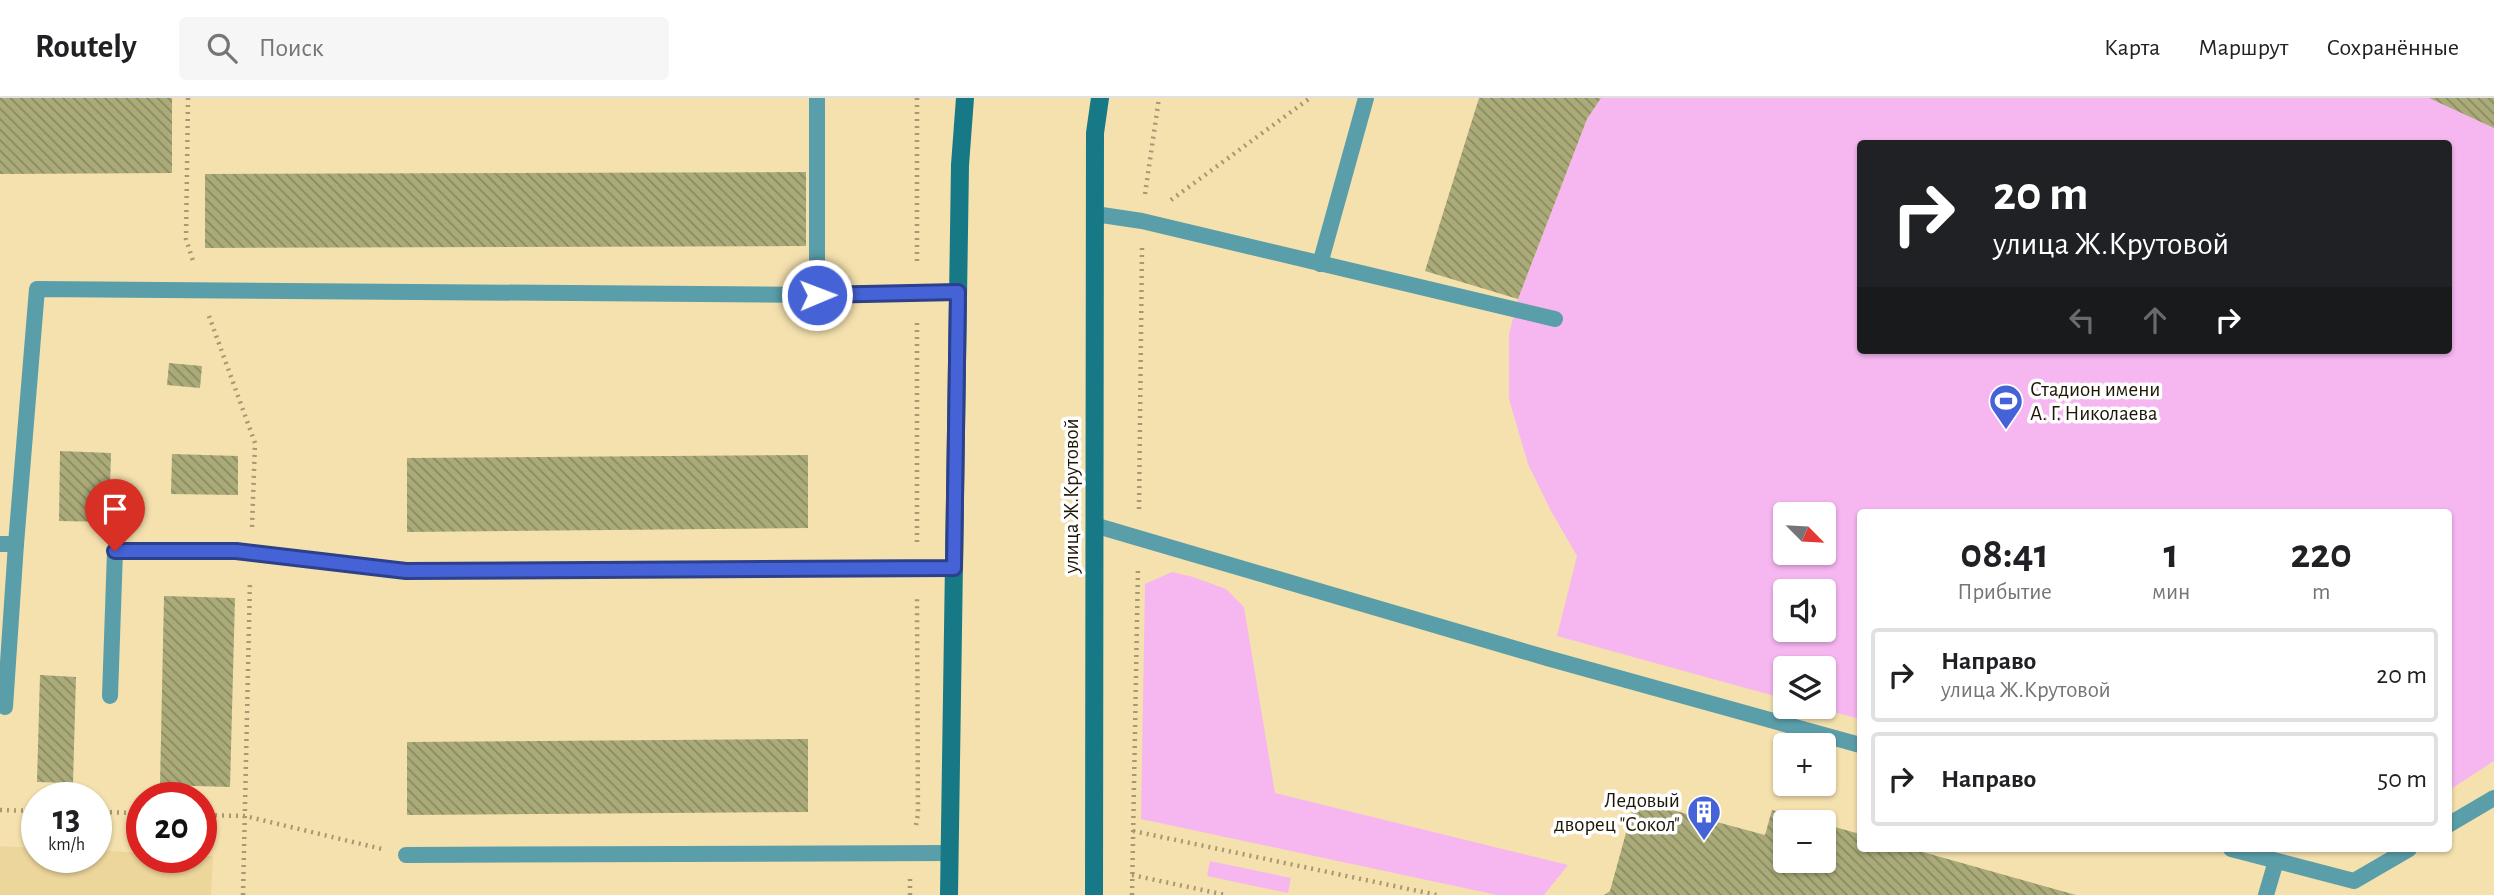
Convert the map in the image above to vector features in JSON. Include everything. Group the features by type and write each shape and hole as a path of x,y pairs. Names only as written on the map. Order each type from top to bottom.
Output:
{"main road":[{"path":"949,895 960,165 965,98"},
{"name":"улица Ж.Крутовой","path":"1094,895 1095,133 1100,98"}],"lane":[{"path":"817,98 817,295"},
{"path":"1320,264 1366,98"},
{"path":"1095,214 1142,221 1555,319"},
{"path":"5,707 8,544 37,289 817,295 958,292"},
{"path":"1094,525 1857,744"},
{"path":"110,695 115,551 251,552 406,571 917,566 954,568"},
{"path":"2452,823 2494,798"},
{"path":"2242,852 2354,881 2404,852"},
{"path":"406,855 949,853"},
{"path":"2266,895 2276,861"}],"path":[{"path":"188,98 186,239 255,443 243,895"},
{"path":"910,895 910,852 918,814 917,98"},
{"path":"1132,895 1142,221 1159,98"},
{"path":"1142,221 1310,98"},
{"path":"0,810 21,811"},
{"path":"217,815 245,816 406,855"},
{"path":"1133,831 1437,895"},
{"path":"1132,875 1226,895"}],"shaded area":[{"name":"Стадион имени А. Г. Николаева","path":"1601,98 2494,98 2494,761 2452,788 2452,509 1857,509 1857,718 1836,713 1836,656 1773,656 1773,696 1557,636 1577,556 1528,464 1509,399 1509,334 1518,299 1587,119"},
{"path":"1172,572 1226,589 1244,607 1275,793 1568,865 1544,895 1497,895 1141,819 1145,584"},
{"path":"0,846 21,847 21,873 112,873 112,851 126,852 126,873 212,873 211,895 0,895"},
{"path":"1210,861 1291,878 1288,893 1207,876"}],"building":[{"path":"0,98 172,98 172,173 0,174"},
{"path":"1479,98 1601,98 1587,119 1518,299 1425,271"},
{"path":"2429,98 2494,98 2494,128"},
{"path":"806,172 806,246 205,248 205,174"},
{"path":"169,363 202,366 200,388 167,385"},
{"path":"60,451 111,453 109,522 59,521"},
{"path":"172,454 238,456 238,495 171,494"},
{"path":"808,455 808,528 407,532 407,458"},
{"path":"164,596 235,598 230,787 217,787 217,782 160,782"},
{"path":"40,675 76,677 73,782 37,782"},
{"path":"808,739 808,812 407,815 407,742"},
{"name":"Ледовый дворец \"Сокол\"","path":"1635,800 1765,835 1773,810 1773,873 1836,873 1836,827 1857,833 1857,852 1923,852 2076,895 1604,895 1610,891"}],"place":[{"name":"Стадион имени А. Г. Николаева","path":"2006,431"},
{"name":"Ледовый дворец \"Сокол\"","path":"1704,842"}],"route":[{"path":"115,551 236,551 406,571 917,566 954,568 958,292 817,295"}]}
